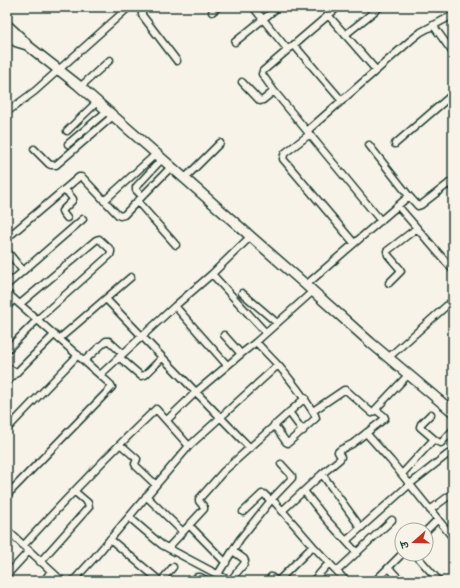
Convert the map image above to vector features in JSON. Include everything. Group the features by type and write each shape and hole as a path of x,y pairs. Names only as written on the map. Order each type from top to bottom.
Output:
{"main road":[{"path":"7,25 27,45 80,87 388,358 453,412"},
{"path":"7,35 17,42 27,45"}],"street":[{"path":"7,112 35,91 129,7"},
{"path":"137,7 142,11 142,15 177,61"},
{"path":"212,12 218,7"},
{"path":"253,7 288,50"},
{"path":"235,42 278,7"},
{"path":"338,7 262,73 262,76 381,221"},
{"path":"345,36 380,7"},
{"path":"354,243 283,159 284,155 376,70 411,40 421,32 453,15"},
{"path":"328,16 376,70"},
{"path":"433,25 453,53"},
{"path":"294,45 342,101"},
{"path":"80,87 110,60"},
{"path":"242,82 260,101 274,91"},
{"path":"394,144 453,94"},
{"path":"66,131 97,102"},
{"path":"68,144 110,113"},
{"path":"34,150 49,164 56,165 110,113"},
{"path":"184,179 220,144"},
{"path":"369,146 417,206 420,206 446,185 449,184 453,188"},
{"path":"159,156 136,187 136,190 139,199 176,244"},
{"path":"104,201 159,156"},
{"path":"7,238 78,178 83,178 120,216 124,215 170,167"},
{"path":"65,189 73,199 62,211 68,218"},
{"path":"167,420 196,392 277,324 354,243 409,196"},
{"path":"398,206 453,270"},
{"path":"7,285 83,219"},
{"path":"389,283 401,271 388,255 388,251 416,228"},
{"path":"100,375 174,306 212,274 250,237"},
{"path":"7,350 37,320 110,255 111,250 100,240 96,240 20,304"},
{"path":"7,251 23,271"},
{"path":"212,274 266,334"},
{"path":"7,382 57,337 131,277"},
{"path":"7,293 111,385 111,388 7,495"},
{"path":"242,293 277,324"},
{"path":"106,298 250,448"},
{"path":"7,307 14,300"},
{"path":"388,358 453,300"},
{"path":"174,306 227,365"},
{"path":"224,335 241,354"},
{"path":"84,361 106,341 109,341 120,355 141,376 145,375 162,358"},
{"path":"256,342 292,380 305,398 316,418 290,442 287,443 274,425"},
{"path":"7,429 78,356"},
{"path":"73,581 189,446 278,364"},
{"path":"7,367 16,373"},
{"path":"312,411 345,390 348,390 371,413 373,413 408,375"},
{"path":"168,548 204,508 199,501 199,498 224,471 305,398"},
{"path":"24,546 74,491 156,409 189,446"},
{"path":"282,511 341,458 338,452 340,450 352,444 384,419 384,416 376,410"},
{"path":"289,412 303,430"},
{"path":"431,414 420,427 438,442 441,443 453,430"},
{"path":"366,433 402,474 452,536"},
{"path":"402,474 434,439"},
{"path":"120,444 136,459 136,466 156,484"},
{"path":"346,541 410,484 448,454"},
{"path":"218,574 240,539 271,500 292,478 292,476 281,464"},
{"path":"322,474 361,528"},
{"path":"304,490 326,519 357,553"},
{"path":"40,562 89,507 88,503 74,491"},
{"path":"430,510 453,493"},
{"path":"243,512 262,494 264,494 282,511 346,581"},
{"path":"146,496 183,532"},
{"path":"129,517 157,541 168,548 230,581 245,562 244,559 233,551"},
{"path":"434,523 438,519"},
{"path":"337,571 392,520"},
{"path":"189,525 226,563"},
{"path":"7,530 62,581"},
{"path":"110,539 160,581 173,567"},
{"path":"268,581 272,577 277,581 279,580 313,546"},
{"path":"7,575 29,551"},
{"path":"375,581 395,562"},
{"path":"422,562 439,581"},
{"path":"313,581 329,563"},
{"path":"389,568 401,581"},
{"path":"44,581 51,571"},
{"path":"192,581 197,577 208,581"}]}
